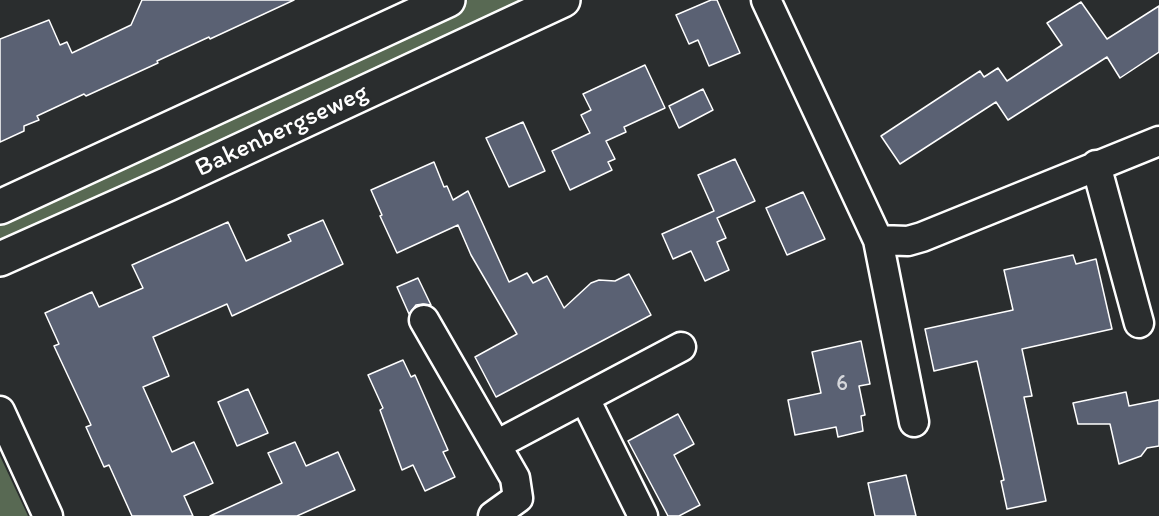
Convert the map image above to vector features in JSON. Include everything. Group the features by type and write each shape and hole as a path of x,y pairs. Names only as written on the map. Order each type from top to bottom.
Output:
{"street":[{"name":"Bakenbergseweg","path":"0,207 448,0"},
{"name":"Bakenbergseweg","path":"0,259 168,184 562,0"},
{"path":"766,0 878,240 914,422"},
{"path":"878,240 908,241 922,237 1159,141"},
{"path":"1096,165 1139,323"},
{"path":"424,320 515,478 518,498 493,516"},
{"path":"495,445 681,346"},
{"path":"585,399 643,516"},
{"path":"0,411 48,516"}],"green space":[{"path":"468,0 522,0 219,146 0,243 0,218"},
{"path":"0,456 28,516 0,516"}],"building":[{"path":"142,0 294,0 157,61 158,63 86,96 84,94 37,116 39,120 24,126 24,131 0,142 0,39 49,20 60,45 67,42 72,53 131,25"},
{"path":"711,0 717,0 740,53 709,66 698,40 689,44 676,15"},
{"path":"1081,2 1107,39 1159,6 1159,52 1120,78 1107,57 1008,120 996,102 900,164 881,136 980,71 984,77 998,68 1007,81 1062,45 1047,23"},
{"path":"645,65 665,108 624,127 626,132 606,141 615,159 608,162 612,170 570,190 552,151 590,133 581,115 591,110 583,94"},
{"path":"703,89 713,110 679,128 669,106"},
{"path":"523,122 545,171 509,187 486,138"},
{"path":"735,159 755,201 717,218 726,238 717,242 729,270 705,281 691,251 673,259 662,234 714,211 698,175"},
{"path":"434,162 444,187 447,186 453,200 468,191 509,282 527,273 533,283 547,276 564,308 591,283 599,280 615,281 629,274 651,315 496,397 475,357 517,334 471,255 458,225 397,253 371,190"},
{"path":"803,192 825,239 787,255 766,208"},
{"path":"323,220 343,264 232,316 227,304 153,337 169,376 143,387 172,452 194,442 213,483 184,496 193,516 132,516 109,465 104,467 86,427 91,425 54,346 59,344 45,313 92,292 99,307 143,288 132,265 228,222 246,261 291,241 288,235"},
{"path":"1073,255 1076,264 1096,259 1112,329 1022,349 1032,396 1024,397 1046,501 1007,509 1001,481 1004,480 977,361 934,371 925,329 1013,310 1004,270"},
{"path":"418,278 431,305 416,305 409,314 397,287"},
{"path":"861,341 870,384 859,386 865,415 861,416 863,431 838,437 836,427 795,435 788,400 821,393 812,352"},
{"path":"403,360 411,377 415,375 448,450 443,452 455,477 425,491 413,465 402,470 380,410 383,408 368,375"},
{"path":"248,389 268,433 237,446 218,402"},
{"path":"1126,392 1129,406 1159,400 1159,446 1147,448 1141,456 1119,464 1110,424 1078,424 1073,403"},
{"path":"678,414 694,444 674,455 700,505 679,516 668,516 628,441"},
{"path":"295,442 306,466 338,452 355,490 297,516 210,516 282,483 268,453"},
{"path":"906,475 916,516 875,516 868,483"}]}
